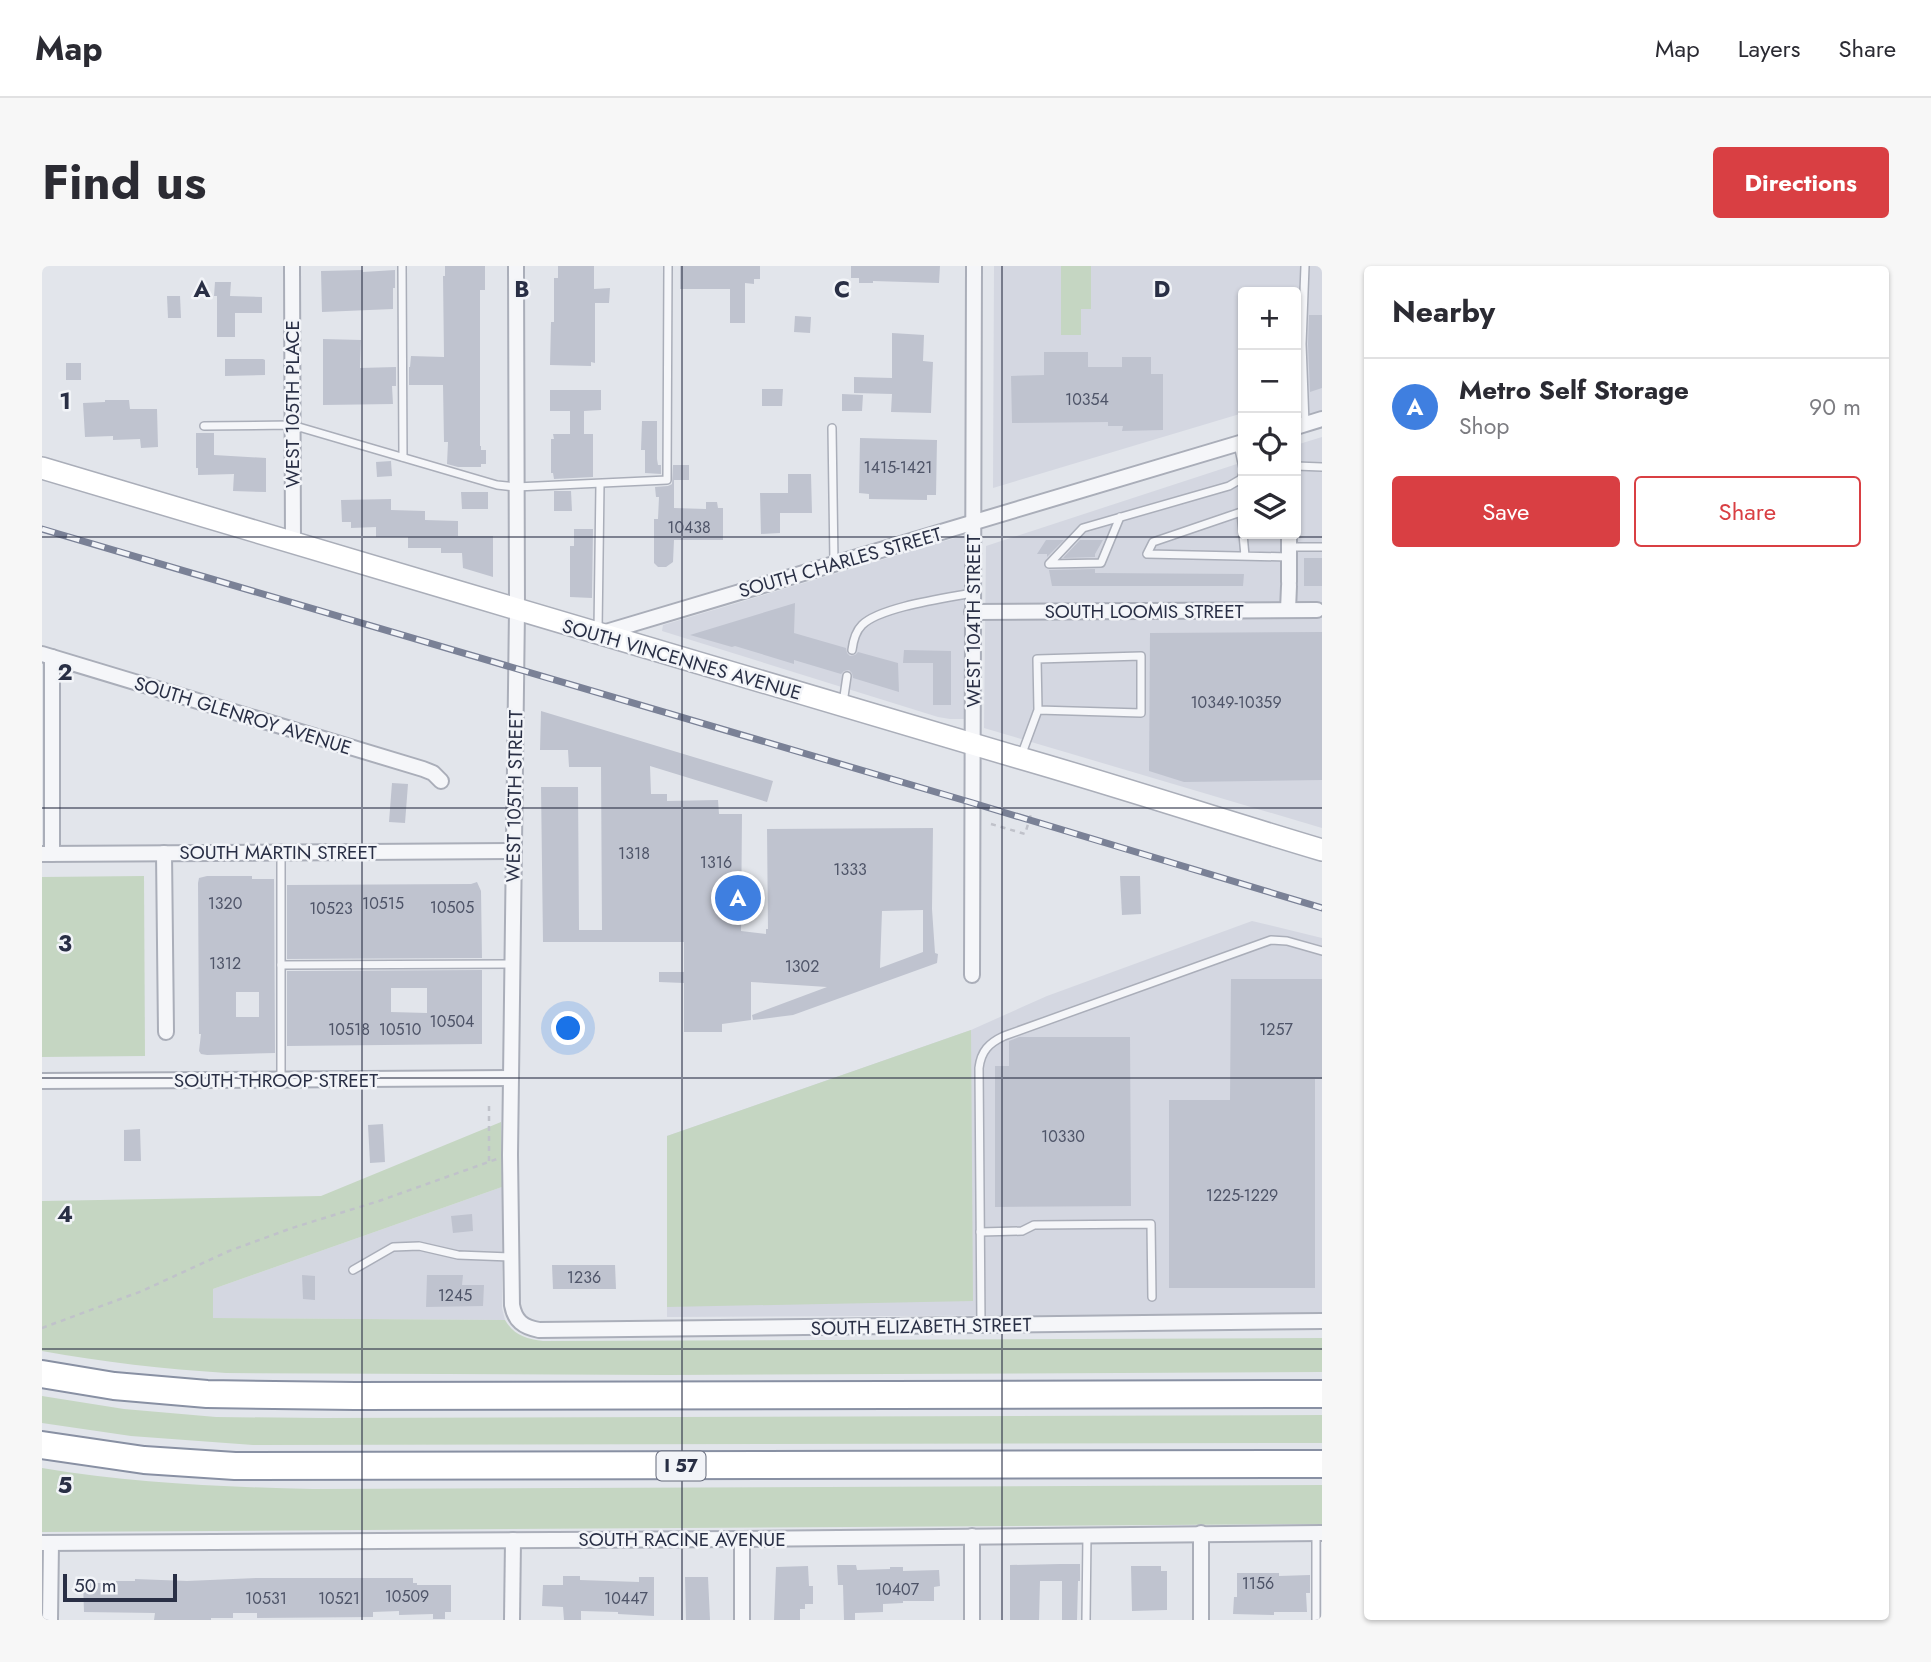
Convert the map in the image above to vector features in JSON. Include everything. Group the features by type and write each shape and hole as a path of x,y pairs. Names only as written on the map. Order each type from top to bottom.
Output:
{"highway":[{"path":"42,1374 114,1387 194,1393 341,1396 1322,1394"},
{"name":"I 57","path":"42,1444 144,1460 235,1466 1322,1464"}],"main road":[{"name":"SOUTH VINCENNES AVENUE","path":"42,468 1322,850"}],"street":[{"name":"WEST 105TH PLACE","path":"292,266 293,542"},
{"name":"WEST 105TH STREET","path":"516,266 517,610 510,1154 512,1305 514,1315 521,1323"},
{"name":"WEST 104TH STREET","path":"972,975 974,266"},
{"path":"1301,425 1322,419"},
{"name":"SOUTH CHARLES STREET","path":"597,634 1238,444"},
{"path":"1288,610 1289,546"},
{"name":"SOUTH LOOMIS STREET","path":"972,612 1317,610"},
{"path":"47,656 47,854"},
{"name":"SOUTH GLENROY AVENUE","path":"47,656 423,769 442,781"},
{"name":"SOUTH MARTIN STREET","path":"47,854 514,851"},
{"path":"164,853 166,1032"},
{"name":"SOUTH THROOP STREET","path":"42,1081 511,1078"},
{"name":"SOUTH ELIZABETH STREET","path":"521,1323 528,1328 539,1330 1322,1321"},
{"name":"SOUTH RACINE AVENUE","path":"46,1543 1319,1533"},
{"path":"1201,1534 1201,1620"},
{"path":"972,1536 972,1620"},
{"path":"742,1620 743,1539"},
{"path":"512,1620 513,1540"},
{"path":"46,1543 50,1620"}],"lane":[{"path":"402,266 403,457"},
{"path":"204,426 292,425 497,485 516,487 667,480 667,266"},
{"path":"1300,413 1305,266"},
{"path":"832,428 834,564"},
{"path":"1301,466 1322,467"},
{"path":"1120,517 1101,564 1049,564 1083,528 1120,517 1228,486 1242,476"},
{"path":"597,634 600,484"},
{"path":"1245,556 1241,512 1153,542 1147,554 1245,556 1289,546 1322,547"},
{"path":"852,650 854,639 862,625 889,611 972,593"},
{"path":"1021,758 1038,710 1037,659 1141,656 1141,713 1038,710"},
{"path":"842,706 847,676"},
{"path":"281,852 281,1080"},
{"path":"981,1325 979,1068 983,1052 993,1041 1271,940 1287,941 1322,951"},
{"path":"281,965 512,964"},
{"path":"980,1232 1023,1231 1034,1225 1151,1224 1152,1297"},
{"path":"353,1270 393,1247 419,1246 458,1255 512,1257"},
{"path":"1316,1620 1319,1533"},
{"path":"1086,1620 1087,1535"}],"path":[{"path":"990,824 1025,834 1032,811"},
{"path":"489,1106 489,1162"},
{"path":"42,1328 142,1291 254,1241 379,1201 510,1154"}],"shaded area":[{"path":"994,266 1322,266 1322,423 1301,430 1301,287 1238,287 1238,414 993,488"},
{"path":"1322,437 1322,828 984,728 986,546 1238,464 1238,539 1301,539 1301,443"},
{"path":"965,535 964,719 938,717 662,631 663,625"},
{"path":"1252,921 1322,938 1322,1314 667,1317 667,1136 971,1030 1047,996"},
{"path":"502,1187 502,1308 505,1320 213,1318 213,1289"}],"green space":[{"path":"1061,266 1091,266 1091,309 1081,309 1081,335 1061,335"},
{"path":"144,876 145,1056 42,1057 42,877"},
{"path":"971,1030 973,1301 667,1307 667,1136"},
{"path":"501,1122 502,1187 213,1289 213,1318 505,1320 521,1335 543,1341 1322,1338 1322,1372 666,1375 226,1373 134,1365 42,1351 42,1201 321,1196"},
{"path":"42,1396 124,1409 216,1417 1322,1415 1322,1443 253,1445 131,1436 42,1423"},
{"path":"42,1468 177,1483 313,1489 1322,1485 1322,1524 42,1532"}],"building":[{"path":"445,266 485,266 485,290 480,290 480,446 481,450 486,450 486,464 481,464 481,467 447,464 448,442 444,442 443,385 409,385 411,356 444,357"},
{"path":"558,266 594,266 594,289 610,288 609,303 595,303 595,363 591,362 591,366 550,365 554,278 558,278"},
{"path":"680,266 760,266 760,279 754,279 754,284 745,283 745,323 730,323 730,289 680,289"},
{"path":"851,266 940,266 939,283 859,283 859,278 851,278"},
{"path":"395,270 393,309 322,312 321,271"},
{"path":"215,282 231,282 230,296 262,297 262,313 235,313 235,337 217,337"},
{"path":"167,296 180,296 181,318 168,318"},
{"path":"1309,315 1322,315 1322,388 1310,392 1308,344"},
{"path":"795,316 811,317 810,333 794,332"},
{"path":"892,333 924,335 923,361 933,362 931,413 891,412 892,394 854,393 854,377 892,378"},
{"path":"323,339 361,340 360,368 396,367 396,386 392,386 393,404 323,405"},
{"path":"1044,352 1088,352 1088,367 1122,367 1122,357 1151,357 1151,374 1163,374 1163,430 1122,431 1123,426 1108,426 1108,422 1012,423 1011,376 1044,375"},
{"path":"225,359 263,359 265,375 225,376"},
{"path":"66,363 81,363 81,380 66,380"},
{"path":"762,389 783,389 782,406 762,406"},
{"path":"550,390 601,390 601,410 584,411 584,434 593,434 593,477 554,479 551,473 551,439 554,439 553,434 570,434 570,411 550,411"},
{"path":"842,394 863,395 862,411 842,411"},
{"path":"129,400 130,409 157,409 158,447 141,448 140,439 85,437 83,403"},
{"path":"642,421 657,421 657,459 658,465 661,465 661,474 645,473 645,450 641,450"},
{"path":"196,433 214,433 214,455 266,458 266,492 233,491 234,474 198,475"},
{"path":"860,438 937,440 936,495 927,495 927,500 869,499 869,494 859,493"},
{"path":"391,461 392,476 377,477 376,462"},
{"path":"673,465 689,465 689,480 674,480 674,508 706,509 706,502 717,502 718,508 723,508 723,540 674,540 673,562 666,567 658,567 654,563 654,519 658,519 659,497 656,497 655,487 672,484"},
{"path":"788,474 811,474 812,513 780,513 780,533 761,534 760,493 788,493"},
{"path":"554,491 571,491 572,511 554,511"},
{"path":"461,492 488,492 488,509 462,509"},
{"path":"391,499 391,510 425,511 425,520 458,521 458,536 493,536 493,577 463,568 462,553 441,553 441,548 408,548 408,537 376,537 376,527 351,528 351,522 342,522 341,500"},
{"path":"574,529 593,529 592,598 570,597 570,546 574,546"},
{"path":"1046,540 1064,540 1047,557 1047,554 1037,554"},
{"path":"1080,540 1103,540 1095,557 1063,558"},
{"path":"1304,558 1322,558 1322,586 1304,586"},
{"path":"1095,569 1095,573 1244,574 1243,586 1052,586 1049,570"},
{"path":"795,603 794,633 846,648 850,656 858,652 898,663 899,692 853,678 849,670 841,674 794,660 794,664 690,635"},
{"path":"1322,632 1322,780 1184,782 1149,771 1150,633"},
{"path":"904,650 951,651 951,705 933,705 933,663 903,663"},
{"path":"541,711 773,781 767,802 650,766 651,794 667,794 667,801 718,800 719,814 742,814 741,931 766,934 768,929 767,829 933,828 932,909 937,963 793,1015 753,1020 752,1015 827,987 751,982 751,1020 722,1024 722,1032 684,1032 684,983 659,982 659,972 684,972 684,942 543,942 541,787 578,787 579,930 602,930 601,767 569,767 568,750 540,750","holes":["923,910 923,952 880,968 882,911"]},
{"path":"392,783 408,784 405,823 389,822"},
{"path":"252,876 252,879 274,879 275,1053 207,1055 199,1051 199,878","holes":["236,992 259,992 259,1017 236,1017"]},
{"path":"1120,876 1140,876 1141,914 1122,915"},
{"path":"477,882 481,891 482,958 287,959 287,885"},
{"path":"482,970 482,1044 287,1046 287,971","holes":["391,988 427,988 427,1013 391,1012"]},
{"path":"1231,979 1322,979 1322,1079 1315,1079 1315,1288 1169,1288 1169,1100 1230,1100"},
{"path":"1019,1037 1130,1037 1131,1206 995,1207 995,1066 1009,1066 1009,1041"},
{"path":"383,1124 385,1162 370,1163 368,1125"},
{"path":"140,1129 141,1161 124,1161 124,1130"},
{"path":"472,1214 473,1231 453,1233 451,1216"},
{"path":"552,1265 615,1265 616,1289 553,1289"},
{"path":"302,1275 315,1276 315,1300 303,1299"},
{"path":"427,1275 463,1275 462,1285 484,1285 483,1306 426,1307"},
{"path":"1080,1564 1077,1620 1062,1620 1062,1581 1040,1581 1039,1620 1010,1620 1010,1565"},
{"path":"837,1565 856,1565 857,1570 903,1567 903,1571 939,1570 940,1586 934,1587 934,1601 883,1604 883,1612 855,1613 855,1620 844,1620 843,1585 838,1585"},
{"path":"808,1566 809,1586 813,1586 813,1604 805,1604 805,1609 800,1609 800,1620 774,1620 776,1567"},
{"path":"1131,1566 1161,1566 1161,1571 1167,1571 1167,1610 1132,1611"},
{"path":"1237,1573 1310,1575 1310,1593 1306,1593 1307,1612 1274,1612 1274,1615 1233,1614 1234,1597 1237,1597"},
{"path":"563,1576 580,1576 580,1580 639,1582 639,1577 654,1577 654,1616 581,1611 581,1620 564,1620 563,1607 542,1606 543,1585 563,1585"},
{"path":"685,1577 708,1577 710,1620 686,1620"},
{"path":"413,1578 413,1583 417,1585 451,1585 451,1612 445,1612 445,1619 433,1619 433,1614 399,1615 399,1611 373,1612 373,1617 257,1618 257,1613 233,1613 233,1618 211,1620 154,1620 155,1613 84,1612 83,1583 116,1583 135,1579 187,1581"}],"railway":[{"path":"42,529 1322,908"}],"place":[{"name":"Metro Self Storage","path":"738,898"}]}
